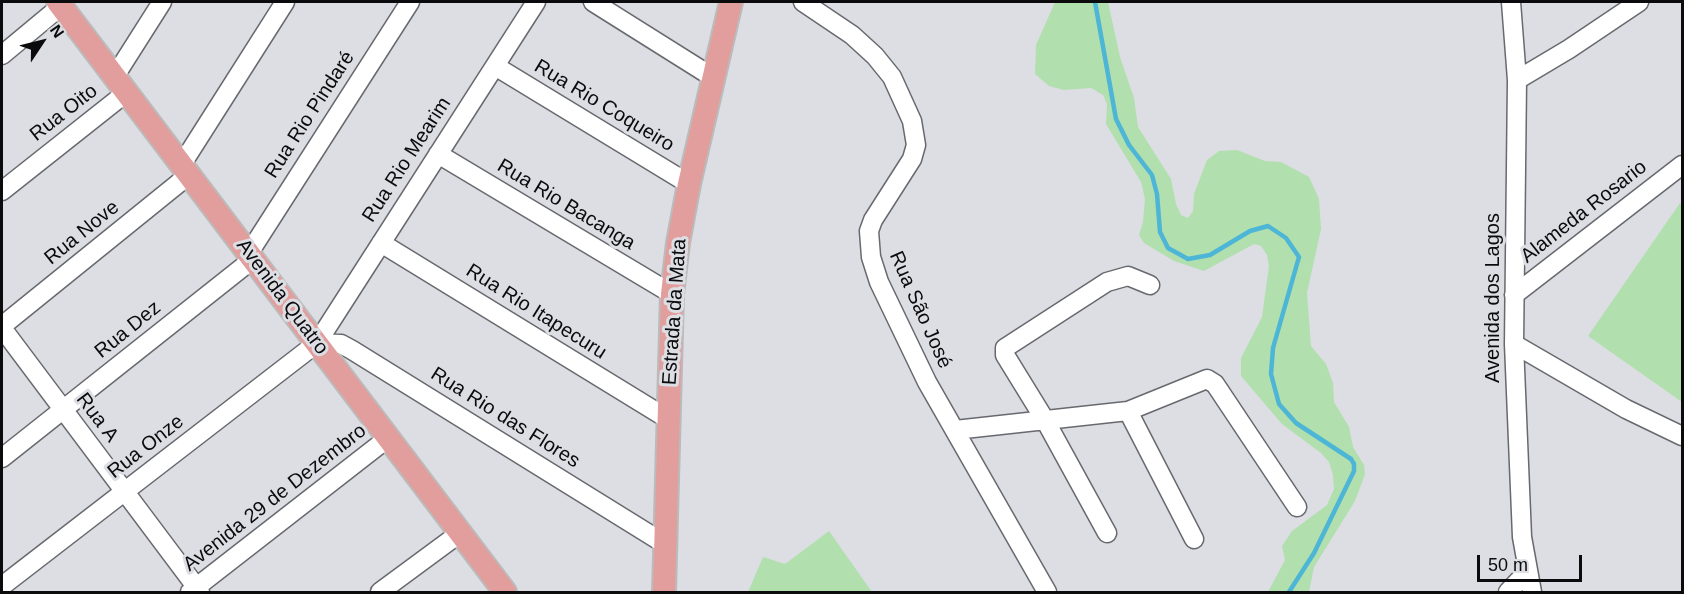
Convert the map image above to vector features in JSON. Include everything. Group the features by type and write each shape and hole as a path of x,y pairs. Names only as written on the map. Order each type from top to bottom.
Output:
{"main road":[{"name":"Estrada da Mata","path":"664,592 672,294 678,243 689,184 731,2"},
{"name":"Avenida Quatro","path":"60,4 506,592"}],"street":[{"name":"Rua Oito","path":"2,191 121,84 162,2"},
{"name":"Rua Nove","path":"2,327 186,169 285,2"},
{"name":"Rua Rio Pindaré","path":"251,256 410,2"},
{"name":"Rua Rio Mearim","path":"317,343 536,2"},
{"path":"593,2 714,78"},
{"name":"Rua São José","path":"803,2 852,35 875,56 892,77 912,121 916,145 912,159 873,220 868,242 879,282 927,382 1047,592"},
{"name":"Avenida dos Lagos","path":"1511,2 1517,80 1514,344 1522,537 1526,573 1532,592"},
{"path":"1517,80 1569,49 1639,2"},
{"path":"2,55 60,4"},
{"name":"Rua Rio Coqueiro","path":"495,66 689,184"},
{"name":"Rua Rio Bacanga","path":"438,154 672,294"},
{"name":"Alameda Rosario","path":"1514,295 1683,165"},
{"name":"Rua Rio Itapecuru","path":"381,243 668,420"},
{"name":"Rua Dez","path":"2,458 63,411 251,256"},
{"path":"1107,533 1045,420 1005,355 1005,348 1107,282 1128,276 1150,285"},
{"name":"Rua A","path":"2,327 125,492 195,591"},
{"name":"Rua Onze","path":"2,586 317,343"},
{"name":"Rua Rio das Flores","path":"317,343 341,344 352,350 665,544"},
{"path":"1514,344 1626,409 1683,436"},
{"path":"955,430 1128,411 1203,379 1211,381 1298,507"},
{"path":"1128,411 1194,539"},
{"name":"Avenida 29 de Dezembro","path":"195,591 388,438"},
{"path":"380,592 460,533"},
{"path":"1508,592 1526,573"}],"green space":[{"path":"1055,2 1108,2 1120,57 1134,98 1138,127 1171,179 1176,204 1181,215 1188,218 1193,211 1194,194 1207,160 1219,151 1237,150 1265,161 1281,162 1309,177 1319,199 1321,229 1307,293 1311,346 1326,364 1333,383 1334,402 1349,427 1353,447 1364,465 1365,474 1355,501 1314,567 1309,592 1268,592 1285,560 1282,546 1292,531 1327,505 1334,489 1329,462 1321,453 1282,424 1241,376 1241,358 1262,317 1269,266 1267,255 1261,246 1254,244 1204,271 1174,261 1144,243 1139,235 1143,222 1145,199 1141,182 1106,124 1107,104 1103,95 1091,88 1064,90 1049,86 1035,74 1036,45"},
{"path":"1680,203 1682,205 1682,402 1588,336"},
{"path":"829,531 872,592 748,592 763,557 785,564"}],"waterway":[{"path":"1095,2 1116,119 1129,145 1152,175 1157,194 1160,232 1168,248 1188,259 1210,255 1250,231 1268,226 1286,238 1299,257 1273,348 1271,374 1279,404 1296,423 1351,459 1354,471 1314,553 1289,592"}]}
